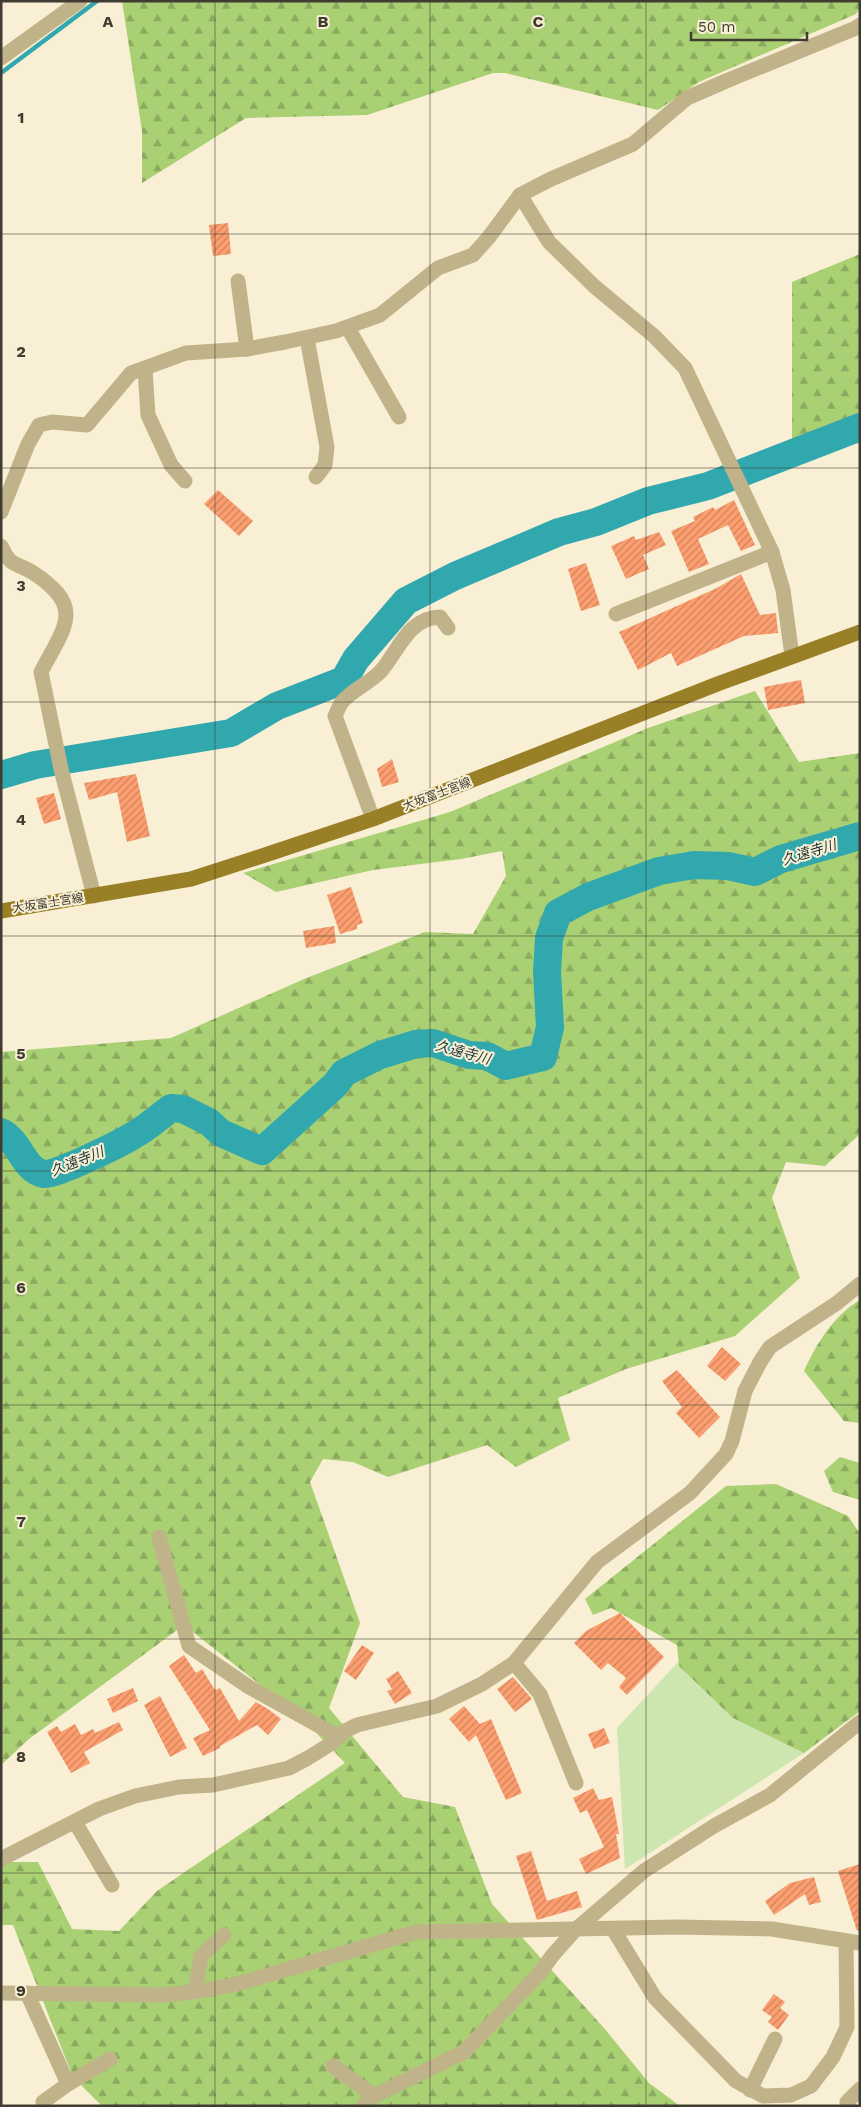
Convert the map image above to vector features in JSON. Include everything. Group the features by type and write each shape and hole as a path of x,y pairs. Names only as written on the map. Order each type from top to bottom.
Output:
{"main road":[{"name":"大坂富士宮線","path":"1,910 191,879 373,819 792,656 860,632"}],"street":[{"path":"1,58 80,1"},
{"path":"1,512 28,444 39,425 52,422 87,425 131,373 186,353 247,349 307,338 348,328 380,315 438,268 473,255 520,195 551,179 633,144 687,98 860,25"},
{"path":"520,195 548,242 594,286 654,336 685,368 772,552 783,590 792,656"},
{"path":"238,282 247,349"},
{"path":"348,328 399,417"},
{"path":"307,338 326,446 326,465 316,477"},
{"path":"145,369 148,415 171,465 185,482"},
{"path":"1,546 8,561 30,572 54,588 63,600 67,612 66,626 41,672 61,769 94,896"},
{"path":"616,614 772,552"},
{"path":"373,819 335,716 341,703 380,672 396,652 402,639 414,627 431,617 440,616 448,628"},
{"path":"1,1859 99,1809 135,1796 180,1787 213,1785 289,1768 308,1758 357,1725 437,1706 482,1684 514,1663 597,1562 690,1494 721,1459 732,1441 746,1391 760,1362 770,1347 837,1303 860,1284"},
{"path":"159,1537 189,1646 249,1687 339,1737"},
{"path":"514,1663 540,1694 576,1783"},
{"path":"333,2066 369,2101 464,2052 540,1974 552,1956 575,1930 644,1871 714,1826 770,1795 860,1722"},
{"path":"75,1822 112,1885"},
{"path":"1,1993 165,1994 195,1991 237,1984 416,1932 678,1927 772,1928 853,1942 846,2027 833,2057 811,2086 791,2096 763,2096 750,2090 736,2081 655,1998 613,1929"},
{"path":"195,1991 201,1956 224,1935"},
{"path":"27,1994 68,2084"},
{"path":"750,2090 775,2039"},
{"path":"43,2102 68,2084 110,2059"},
{"path":"849,2106 847,2102 860,2089"}],"green space":[{"path":"122,1 860,1 860,8 856,14 699,82 658,110 505,73 493,73 367,115 246,118 142,183 142,131"},
{"path":"860,254 860,443 792,453 792,282"},
{"path":"755,691 799,762 860,753 860,1134 825,1166 786,1162 772,1198 800,1278 735,1336 626,1369 558,1398 570,1440 516,1467 487,1445 388,1477 353,1462 323,1459 310,1482 360,1623 329,1708 403,1797 455,1807 492,1904 604,2028 649,2083 680,2106 102,2106 73,2077 13,1925 1,1925 1,1864 6,1862 38,1862 72,1929 119,1931 157,1891 345,1763 301,1717 184,1625 29,1739 1,1765 1,1052 171,1038 304,979 425,932 473,934 506,876 502,851 461,859 373,870 276,892 243,873 450,812 648,728"},
{"path":"860,1300 860,1423 844,1421 804,1371 814,1351 834,1322"},
{"path":"840,1457 860,1463 860,1500 833,1492 824,1471"},
{"path":"776,1484 848,1516 860,1534 860,1711 804,1753 733,1718 679,1666 677,1645 611,1608 593,1615 585,1599 726,1486"},
{"path":"679,1661 738,1720 804,1753 625,1869 617,1728"}],"building":[{"path":"228,223 231,254 213,256 209,225"},
{"path":"218,490 253,521 239,536 204,504"},
{"path":"734,500 755,545 741,551 728,525 698,539 709,564 689,572 671,531 695,521 693,517 713,507 715,510"},
{"path":"659,532 666,545 643,555 649,569 626,579 611,546 634,536 636,540"},
{"path":"586,563 600,605 581,611 568,569"},
{"path":"741,574 760,615 776,613 778,633 744,636 677,666 671,653 638,670 619,632 717,588"},
{"path":"801,680 805,703 768,710 764,687"},
{"path":"392,759 399,782 382,787 377,769"},
{"path":"136,774 150,836 127,842 117,792 89,800 84,783"},
{"path":"54,793 61,819 44,824 36,798"},
{"path":"351,887 363,923 357,925 357,929 340,934 327,895"},
{"path":"334,926 336,943 306,948 303,931"},
{"path":"722,1347 741,1364 725,1381 707,1366"},
{"path":"677,1370 720,1417 699,1438 676,1413 682,1407 662,1381"},
{"path":"620,1613 664,1657 627,1695 619,1687 626,1678 608,1663 601,1670 574,1643 586,1631"},
{"path":"362,1645 374,1653 356,1680 344,1671"},
{"path":"184,1655 196,1673 202,1669 213,1687 216,1690 220,1688 239,1721 256,1702 281,1719 268,1735 257,1725 220,1746 220,1748 203,1756 193,1738 210,1730 169,1666"},
{"path":"398,1671 412,1693 395,1704 387,1691 392,1689 386,1679"},
{"path":"513,1677 532,1699 515,1712 497,1689"},
{"path":"133,1688 138,1701 113,1713 107,1699"},
{"path":"160,1696 187,1748 170,1757 144,1705"},
{"path":"464,1706 480,1724 491,1719 522,1793 506,1800 476,1735 469,1742 449,1719"},
{"path":"119,1722 123,1730 84,1752 90,1763 71,1773 47,1732 57,1726 61,1732 75,1724 81,1735 93,1729 95,1733"},
{"path":"604,1728 610,1743 594,1749 588,1734"},
{"path":"593,1788 599,1800 612,1797 619,1834 616,1834 620,1858 586,1874 579,1859 604,1847 587,1810 580,1813 573,1798"},
{"path":"531,1851 547,1901 577,1891 582,1907 537,1920 516,1856"},
{"path":"860,1864 860,1930 857,1931 838,1871"},
{"path":"814,1877 821,1902 809,1905 805,1894 774,1915 765,1901 790,1883"},
{"path":"774,1994 785,2002 780,2008 789,2015 778,2030 768,2022 772,2017 762,2010"}],"waterway":[{"path":"1,73 97,1"},
{"path":"1,775 35,765 231,733 277,706 344,680 356,659 406,601 455,576 559,532 596,522 648,501 708,486 860,427"},
{"name":"久遠寺川","path":"1,1132 8,1136 31,1167 44,1174 74,1165 116,1145 144,1129 171,1108 183,1109 209,1122 221,1133 262,1151 335,1085 344,1073 380,1055 416,1044 433,1043 469,1055 487,1056 506,1066 543,1057 550,1027 547,972 549,938 558,913 588,897 659,871 694,865 728,866 755,872 781,859 860,836"}]}
